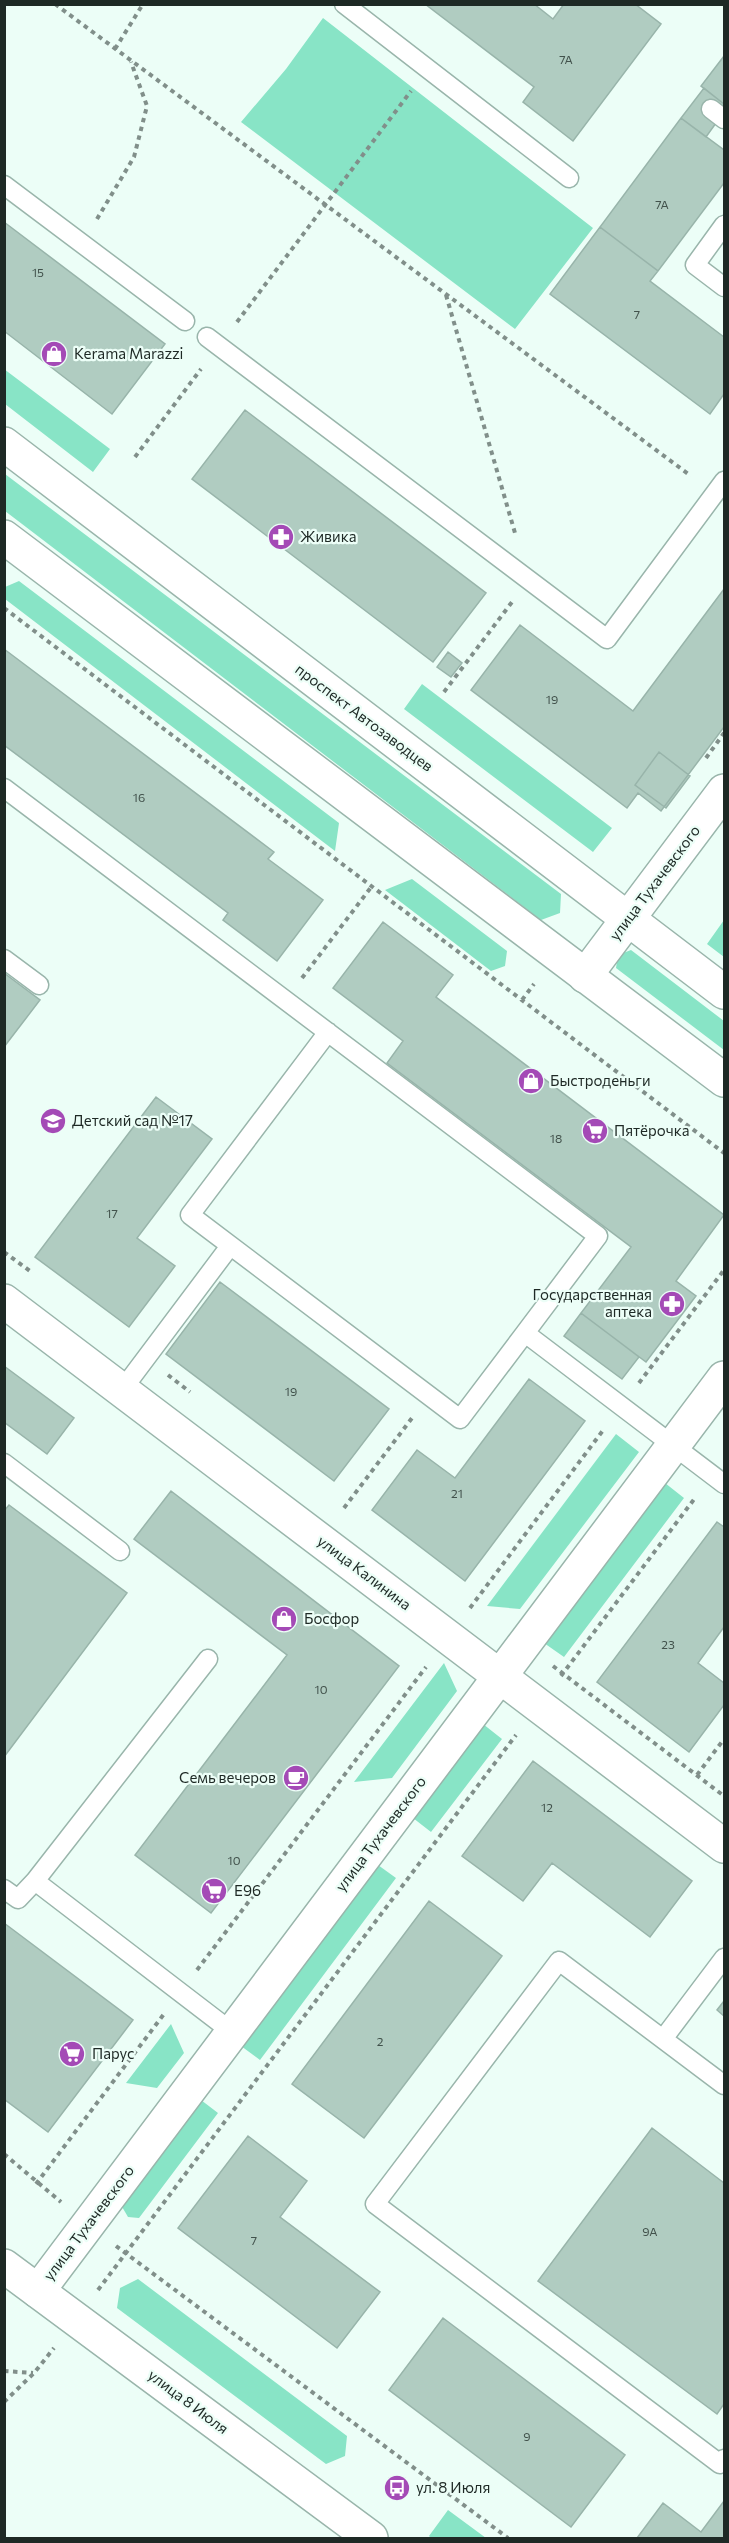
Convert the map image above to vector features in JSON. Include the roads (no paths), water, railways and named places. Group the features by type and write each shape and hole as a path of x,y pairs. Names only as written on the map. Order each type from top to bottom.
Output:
{"street":[{"name":"проспект Автозаводцев","path":"4,444 724,992"},
{"path":"4,537 724,1080"},
{"name":"улица Тухачевского","path":"585,976 724,791"},
{"name":"улица Калинина","path":"4,1301 724,1846"},
{"name":"улица Тухачевского","path":"38,2291 724,1378"},
{"name":"улица 8 Июля","path":"4,2266 371,2538"}],"lane":[{"path":"344,4 569,178"},
{"path":"4,185 185,321"},
{"path":"724,225 695,265 724,287"},
{"path":"213,342 607,639 720,487"},
{"path":"4,789 286,1000 598,1236 460,1419 190,1215 328,1032"},
{"path":"4,959 39,985"},
{"path":"122,1390 230,1246"},
{"path":"525,1333 718,1479"},
{"path":"4,1463 120,1551"},
{"path":"4,1889 18,1899 35,1881 208,1659"},
{"path":"35,1881 232,2032"},
{"path":"663,2039 724,1958"},
{"path":"724,2085 559,1960 375,2204 720,2464 724,2459"}],"place":[{"name":"Kerama Marazzi","path":"54,354"},
{"name":"Живика","path":"281,537"},
{"name":"Быстроденьги","path":"531,1081"},
{"name":"Детский сад №17","path":"53,1121"},
{"name":"Пятёрочка","path":"595,1131"},
{"name":"Государственная аптека","path":"672,1304"},
{"name":"Босфор","path":"284,1619"},
{"name":"Семь вечеров","path":"296,1778"},
{"name":"E96","path":"214,1891"},
{"name":"Парус","path":"72,2054"},
{"name":"ул. 8 Июля","path":"397,2488"}]}
